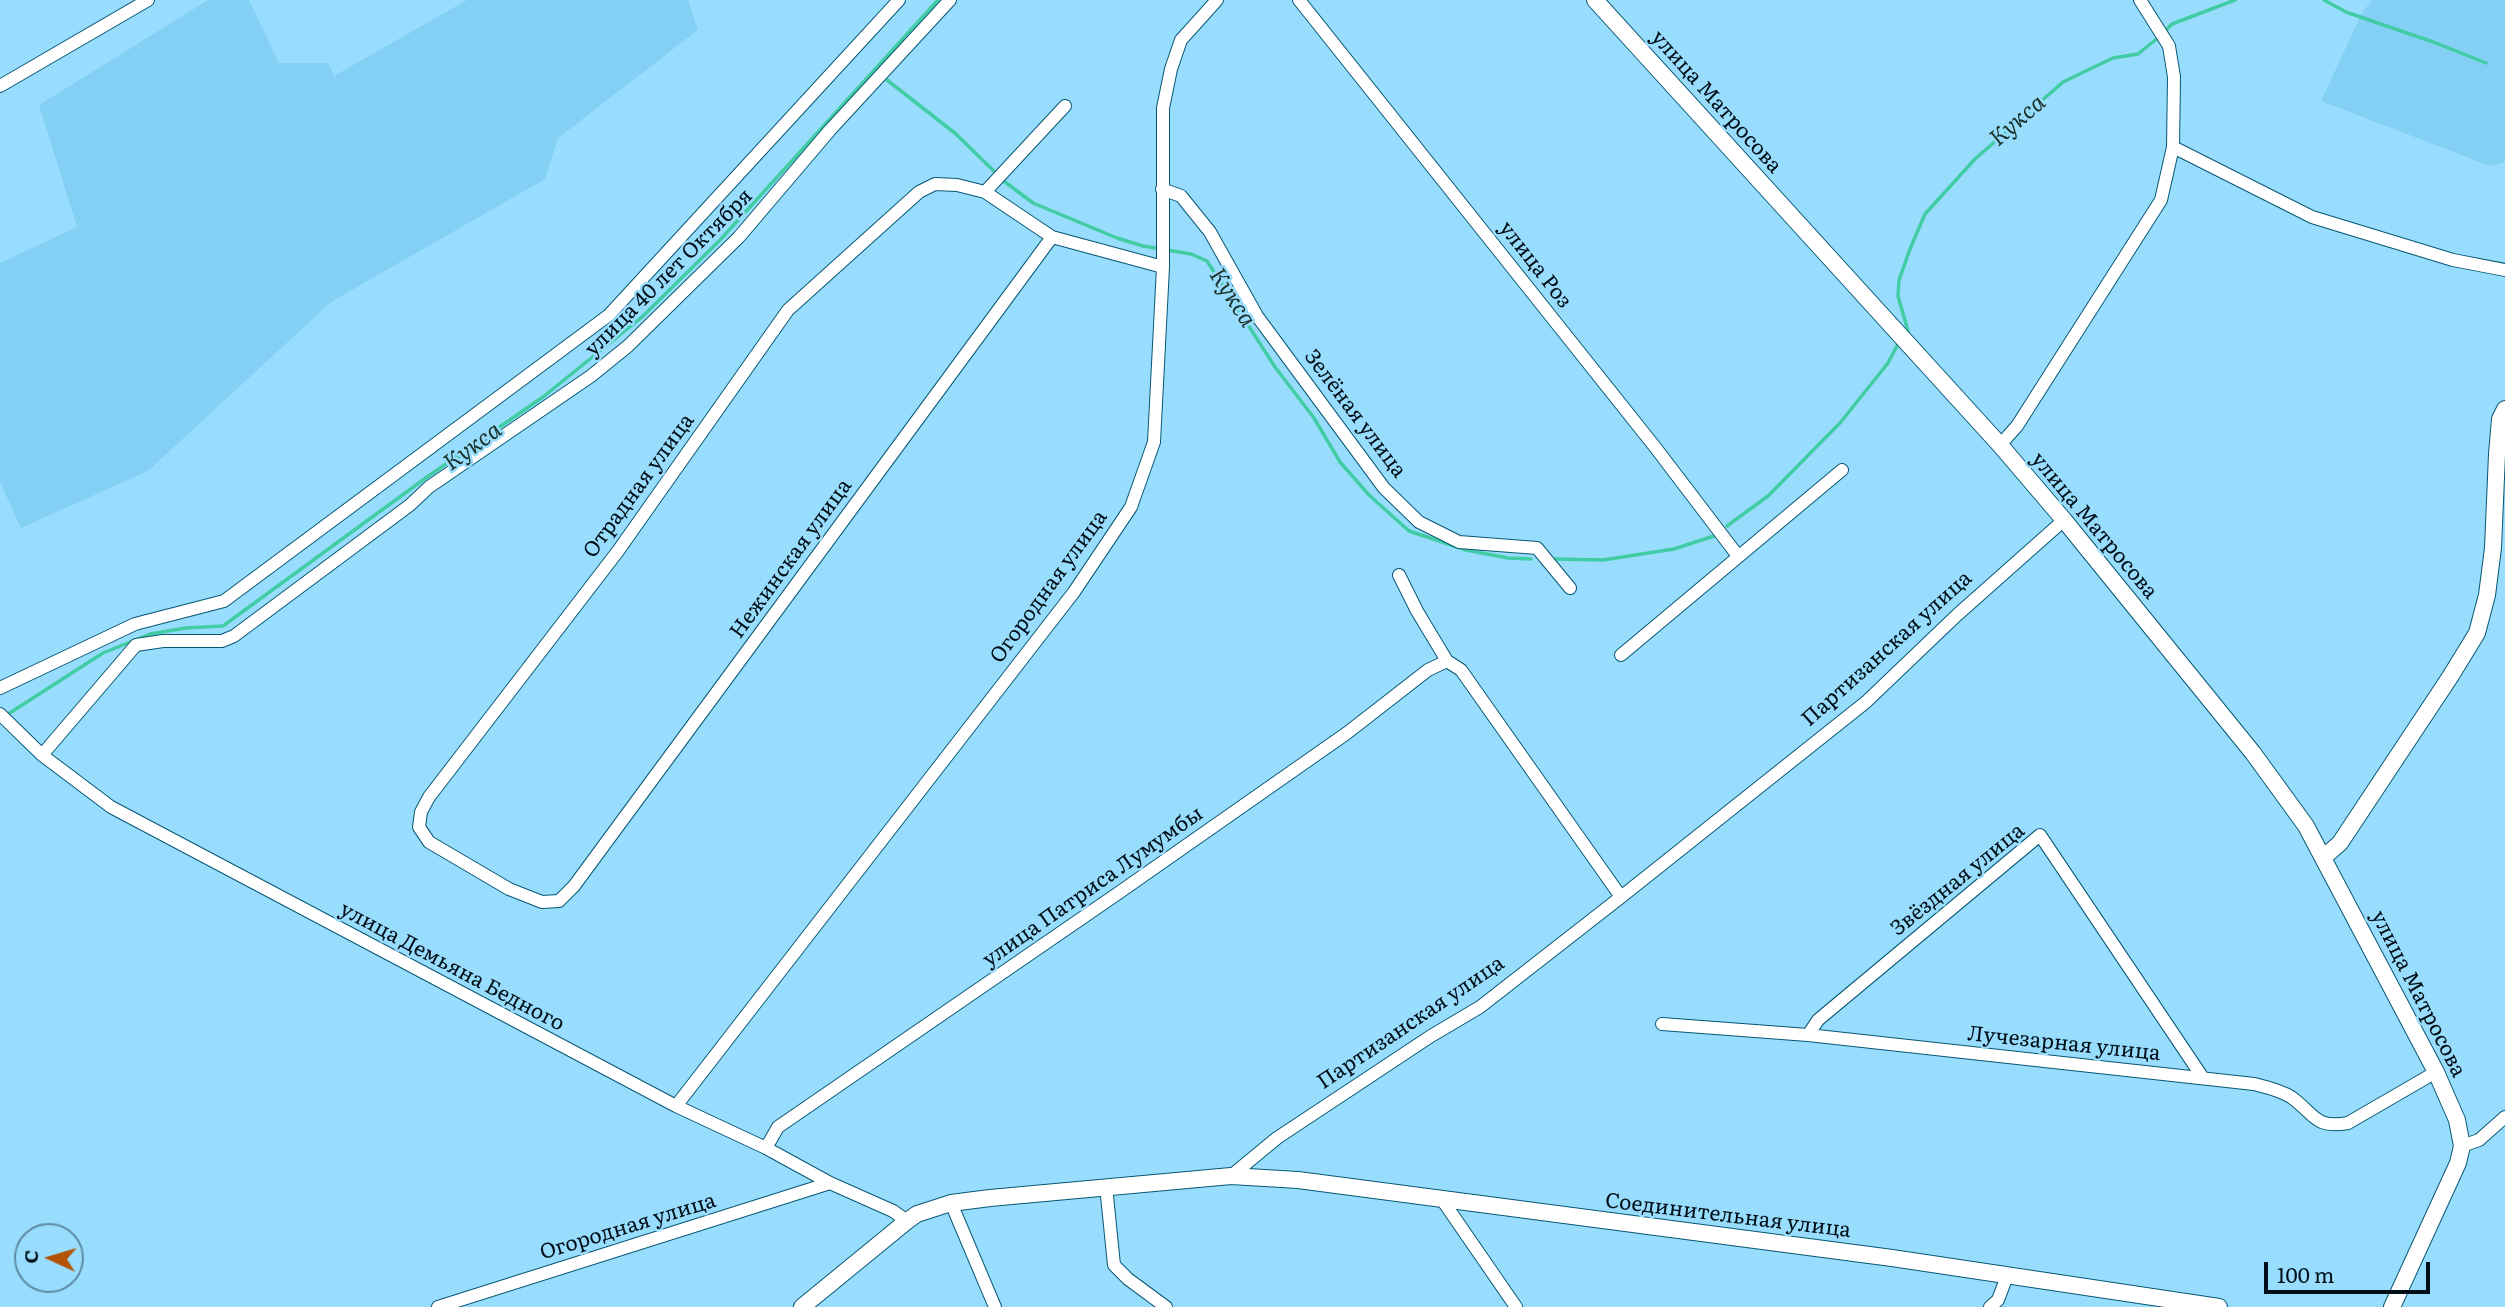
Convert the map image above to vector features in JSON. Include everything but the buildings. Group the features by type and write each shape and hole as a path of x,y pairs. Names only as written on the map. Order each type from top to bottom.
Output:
{"street":[{"path":"0,86 148,0"},
{"name":"улица 40 лет Октября","path":"0,688 135,624 224,601 609,315 899,0"},
{"name":"улица 40 лет Октября","path":"42,755 136,645 163,641 222,641 234,636 410,505 429,487 600,369 739,237 830,130 950,0"},
{"name":"Огородная улица","path":"676,1106 1074,592 1131,507 1154,442 1163,261 1163,108 1171,69 1181,40 1217,0"},
{"name":"улица Роз","path":"1299,0 1646,436 1738,556"},
{"name":"улица Матросова","path":"1595,0 2000,445 2253,753 2306,826 2324,857 2436,1072 2458,1120 2462,1146"},
{"path":"2000,445 2017,426 2161,200 2173,147 2174,77 2169,46 2140,0"},
{"path":"1065,106 985,192 1052,237 1163,261"},
{"path":"2173,147 2312,218 2453,260 2505,270"},
{"name":"Отрадная улица","path":"559,901 542,902 509,889 429,842 419,827 421,812 429,797 618,551 788,310 919,191 935,184 957,185 985,192"},
{"name":"Зелёная улица","path":"1163,190 1181,196 1210,232 1257,316 1384,488 1419,522 1459,542 1537,548 1570,588"},
{"name":"Нежинская улица","path":"559,901 574,887 1052,237"},
{"path":"2324,857 2340,843 2477,633 2487,595 2493,548 2500,419 2505,410"},
{"path":"1621,655 1842,470"},
{"name":"Партизанская улица","path":"1231,1177 1277,1138 1431,1036 1480,1007 1621,897 1866,702 1956,615 2063,520"},
{"path":"1399,575 1447,661 1461,670 1621,897"},
{"name":"улица Патриса Лумумбы","path":"766,1148 778,1126 1117,894 1336,740 1428,670 1447,661"},
{"name":"улица Демьяна Бедного","path":"4,720 42,755 111,807 676,1106 766,1148 830,1184 893,1211 907,1221"},
{"name":"Звёздная улица","path":"1808,1035 1818,1020 2040,835 2203,1078"},
{"name":"Лучезарная улица","path":"1662,1024 1808,1035 2254,1084 2272,1088 2290,1097 2318,1121 2332,1126 2348,1123 2436,1072"},
{"path":"2392,1307 2458,1163 2462,1146 2479,1140 2505,1117"},
{"path":"802,1307 917,1214 951,1203 1105,1186 1231,1177"},
{"name":"Соединительная улица","path":"1231,1177 1298,1180 1892,1258 2219,1307"},
{"name":"Огородная улица","path":"438,1307 830,1184"},
{"path":"1105,1186 1114,1265 1166,1307"},
{"path":"1443,1200 1516,1307"},
{"path":"951,1203 995,1307"},
{"path":"1990,1307 1998,1300 2007,1276"}],"shaded area":[{"path":"208,0 249,0 279,63 328,63 334,76 467,0 688,0 698,30 558,138 545,179 331,302 148,471 21,528 0,482 0,263 77,227 39,105"},
{"path":"2372,0 2505,0 2505,162 2490,166 2321,101 2362,13"}],"waterway":[{"name":"Кукса","path":"5,716 103,653 150,634 223,626 427,477 543,397 642,317 720,240 938,0"},
{"name":"Кукса","path":"2164,32 2172,24 2235,0"},
{"name":"Кукса","path":"2324,0 2346,12 2486,63"},
{"name":"Кукса","path":"1908,331 1898,296 1899,280 1925,214 1975,159 2063,82 2113,58 2138,54 2159,37"},
{"name":"Кукса","path":"887,80 956,134 1005,182 1033,203 1117,238 1143,246 1191,254 1207,261 1275,367 1314,418 1340,462 1369,495 1409,531 1466,550 1508,558 1531,559"},
{"name":"Кукса","path":"1727,526 1768,496 1840,423 1888,363 1898,344"},
{"name":"Кукса","path":"1553,559 1603,560 1674,549 1714,536"}]}
